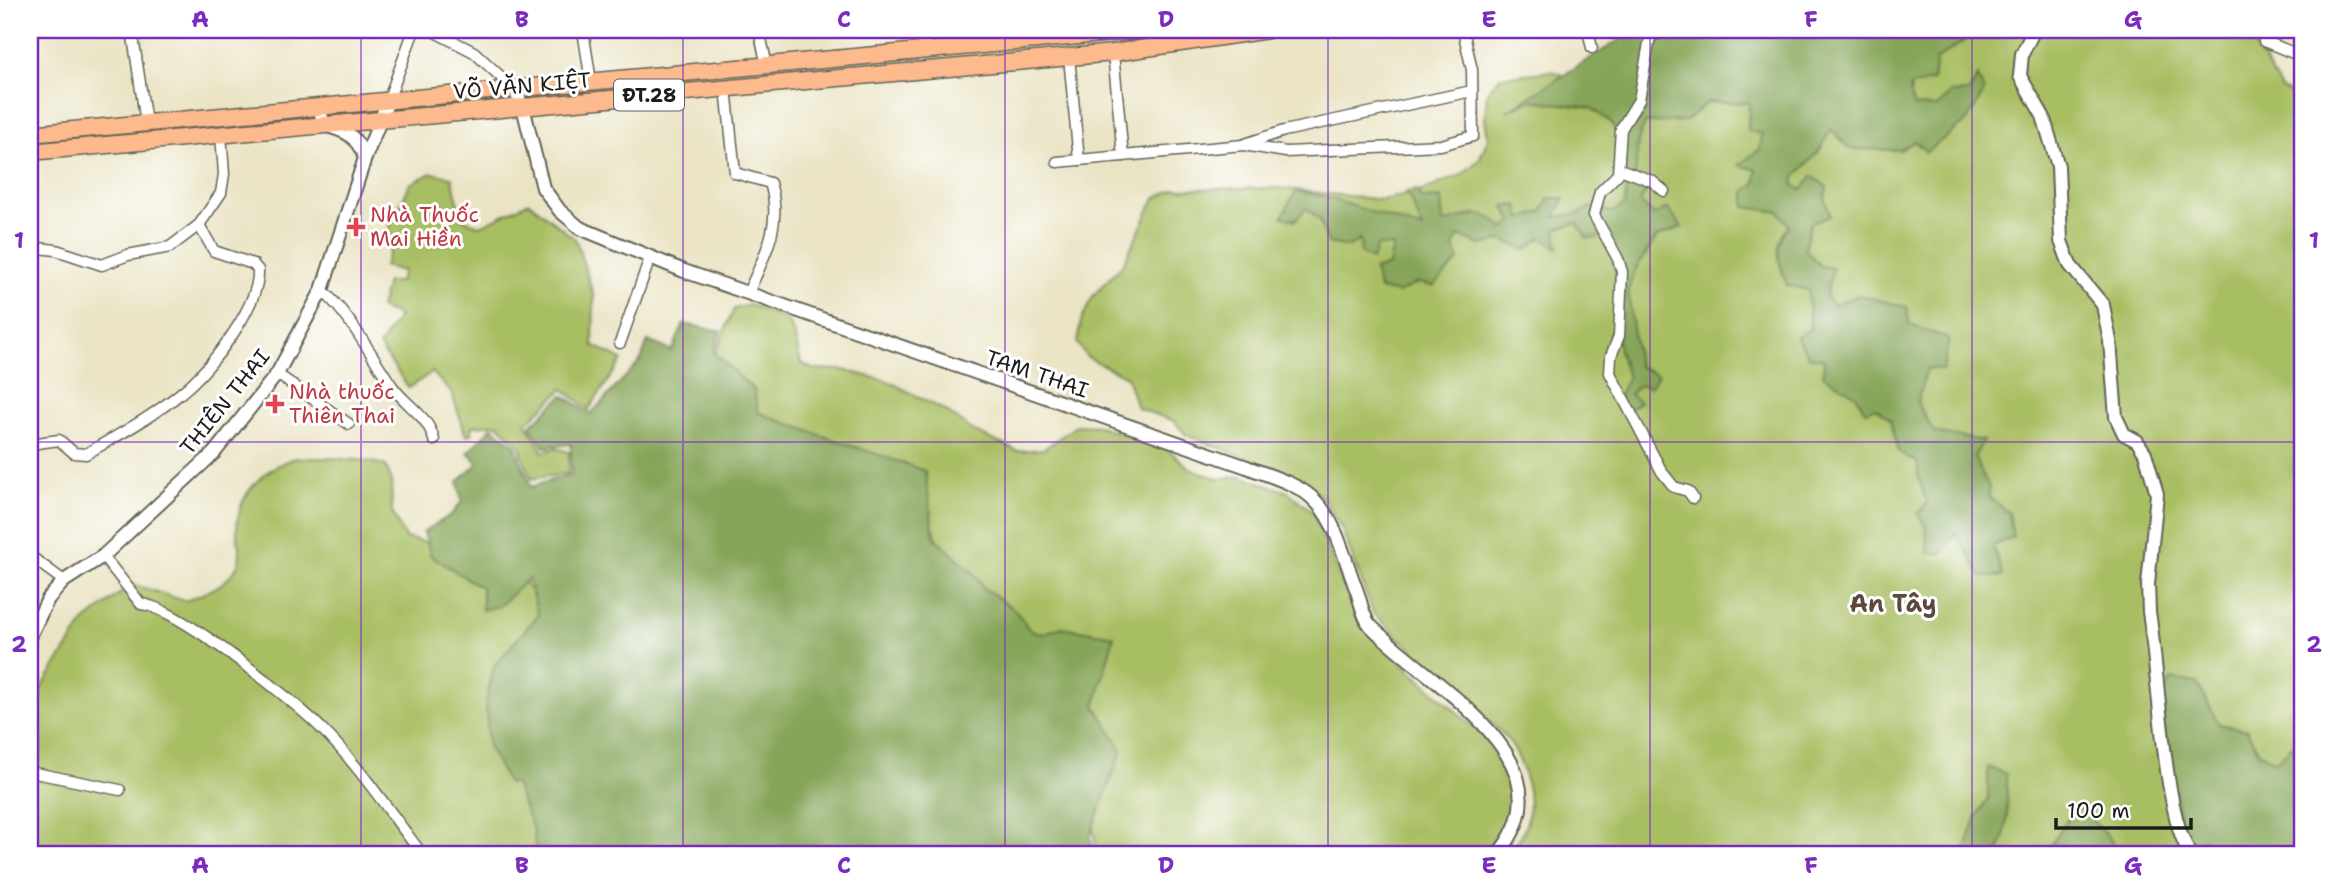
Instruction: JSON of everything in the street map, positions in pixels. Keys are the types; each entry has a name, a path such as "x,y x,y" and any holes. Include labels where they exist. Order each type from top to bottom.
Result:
{"main road":[{"name":"VÕ VĂN KIỆT","path":"30,134 1144,30"},
{"name":"VÕ VĂN KIỆT","path":"30,152 1113,53 1268,30"}],"street":[{"path":"132,30 146,123"},
{"path":"388,101 414,30"},
{"name":"TAM THAI","path":"431,30 474,52 514,89 523,107 543,188 560,211 580,228 650,258 1247,467 1310,495 1332,528 1368,623 1439,684 1506,748 1518,780 1519,816 1518,825 1498,854"},
{"path":"583,30 591,82"},
{"path":"759,30 766,66"},
{"path":"923,30 925,51"},
{"path":"1243,145 1286,152 1441,145 1473,136 1472,70 1463,30"},
{"path":"1588,30 1592,48"},
{"path":"1665,30 1653,34 1648,42 1648,63 1639,100 1621,129 1619,169 1616,177 1600,192 1594,215 1618,258 1622,272 1619,336 1609,362 1610,373 1633,411 1658,466 1674,486 1688,491 1693,498"},
{"path":"2034,30 2022,54 2020,76 2043,116 2058,166 2061,241 2070,265 2103,305 2110,341 2116,417 2124,434 2137,441 2145,453 2155,480 2157,494 2148,584 2149,612 2172,796 2184,845 2191,854"},
{"path":"2264,41 2303,57"},
{"path":"1113,53 1123,156"},
{"path":"1069,57 1079,160"},
{"path":"726,88 735,173 770,183 772,190 774,233 748,293"},
{"path":"1057,162 1243,145 1284,131 1472,91"},
{"name":"THIÊN THAI","path":"30,636 48,599 64,581 103,556 214,453 277,374 322,290 365,158 383,120 388,101"},
{"path":"320,107 323,125 347,131 358,140 365,158"},
{"path":"30,247 55,250 102,265 128,255 160,251 199,225 213,208 224,183 221,134"},
{"path":"1619,169 1652,181 1664,191"},
{"path":"30,444 59,440 74,453 86,454 183,392 214,359 248,307 257,288 258,270 253,264 214,251 199,225"},
{"path":"620,343 650,258"},
{"path":"322,290 367,345 404,402 426,421 434,440"},
{"path":"277,374 349,424"},
{"path":"30,556 64,581"},
{"path":"103,556 141,604 155,605 183,620 321,728 422,854"},
{"path":"30,772 120,790"}],"green space":[{"path":"1635,30 1970,30 1965,40 1936,60 1933,80 1910,87 1913,106 1937,107 1950,93 1969,92 1978,76 1984,92 1967,121 1926,152 1915,141 1900,150 1849,149 1831,129 1819,151 1796,176 1793,184 1802,190 1812,176 1827,187 1825,199 1830,216 1810,224 1805,249 1820,266 1833,268 1826,293 1833,306 1859,295 1907,307 1909,324 1949,339 1943,370 1927,368 1917,403 1934,432 1983,441 1974,457 1989,487 1989,497 2009,513 2013,537 1993,546 2003,576 1982,577 1956,533 1942,553 1928,553 1926,526 1918,514 1927,503 1918,477 1918,463 1899,452 1890,419 1875,408 1865,411 1856,395 1823,375 1824,360 1808,356 1797,337 1810,329 1808,290 1787,285 1782,269 1780,241 1789,226 1779,212 1745,207 1745,191 1755,185 1757,170 1739,165 1760,149 1762,134 1748,131 1749,103 1708,102 1686,121 1645,123 1638,140 1635,182 1649,186 1640,202 1654,215 1667,208 1682,227 1657,237 1635,270 1628,290 1638,366 1658,375 1650,387 1640,385 1630,394 1640,402 1628,410 1616,401 1628,377 1617,339 1616,270 1603,237 1587,238 1577,223 1556,229 1558,248 1541,238 1525,250 1503,240 1480,245 1458,236 1454,247 1459,260 1434,286 1417,283 1398,293 1379,289 1374,270 1389,265 1393,246 1377,246 1372,260 1361,253 1360,240 1349,247 1328,243 1320,220 1306,208 1296,220 1282,217 1296,191 1319,195 1423,229 1407,192 1416,190 1422,199 1441,198 1443,223 1476,214 1489,217 1504,229 1512,221 1504,206 1518,205 1521,219 1542,212 1549,198 1564,198 1555,217 1577,214 1591,207 1613,212 1625,204 1627,177 1618,166 1619,134 1610,122 1591,108 1530,100 1507,111"},
{"path":"1704,30 2246,30 2281,89 2293,94 2303,86 2303,854 1508,854 1524,831 1529,806 1526,781 1518,757 1505,736 1373,613 1342,529 1322,496 1257,462 1186,435 1174,421 1137,408 1127,377 1087,357 1077,343 1081,321 1093,296 1123,264 1155,198 1175,189 1279,188 1382,200 1422,191 1461,175 1479,160 1488,139 1485,118 1487,92 1500,77 1552,71 1594,87"},
{"path":"431,173 452,177 462,219 481,226 529,202 576,240 594,297 593,345 622,360 589,409 563,389 526,423 543,452 556,448 569,452 568,473 531,479 519,445 498,424 472,426 471,434 466,436 452,393 432,372 409,388 379,346 399,316 380,308 387,282 399,282 403,271 384,266 391,248 389,229 410,184"},
{"path":"749,305 774,313 787,322 795,337 801,363 813,369 843,370 888,381 944,410 975,432 1017,451 1044,449 1077,425 1099,426 1167,449 1191,469 1219,479 1241,476 1288,492 1312,511 1360,625 1480,733 1502,759 1511,776 1512,818 1486,854 1098,854 1093,830 1060,791 1006,618 939,543 928,512 750,419 713,375 716,351 734,309"},
{"path":"684,324 721,331 713,352 754,390 758,412 925,471 934,537 974,573 984,588 1016,611 1029,629 1042,634 1062,627 1114,636 1095,705 1122,750 1090,836 1095,854 536,854 533,829 515,784 508,784 488,746 486,701 494,666 538,615 528,579 499,606 482,610 482,588 431,556 424,532 452,514 462,501 458,482 478,463 468,452 492,427 515,445 531,487 571,474 571,444 544,447 530,426 563,395 591,414 641,360 648,341 672,351"},
{"path":"296,458 354,460 386,466 391,479 392,512 405,538 495,566 518,578 534,595 540,607 527,642 546,854 30,854 30,715 40,690 84,622 132,584 185,601 225,581 239,561 238,520 246,496 262,476"},
{"path":"2172,679 2197,683 2219,724 2247,730 2259,752 2276,761 2295,743 2303,744 2303,854 2217,854 2204,839 2184,845 2158,699"},
{"path":"1988,767 2006,774 2007,815 2004,835 1997,854 1964,854 1977,816 1988,799"},
{"path":"2078,804 2123,854 2045,854"}],"place":[{"name":"Nhà Thuốc Mai Hiền","path":"356,227"},
{"name":"Nhà thuốc Thiên Thai","path":"275,404"}],"district":[{"name":"An Tây","path":"1893,604"}]}
